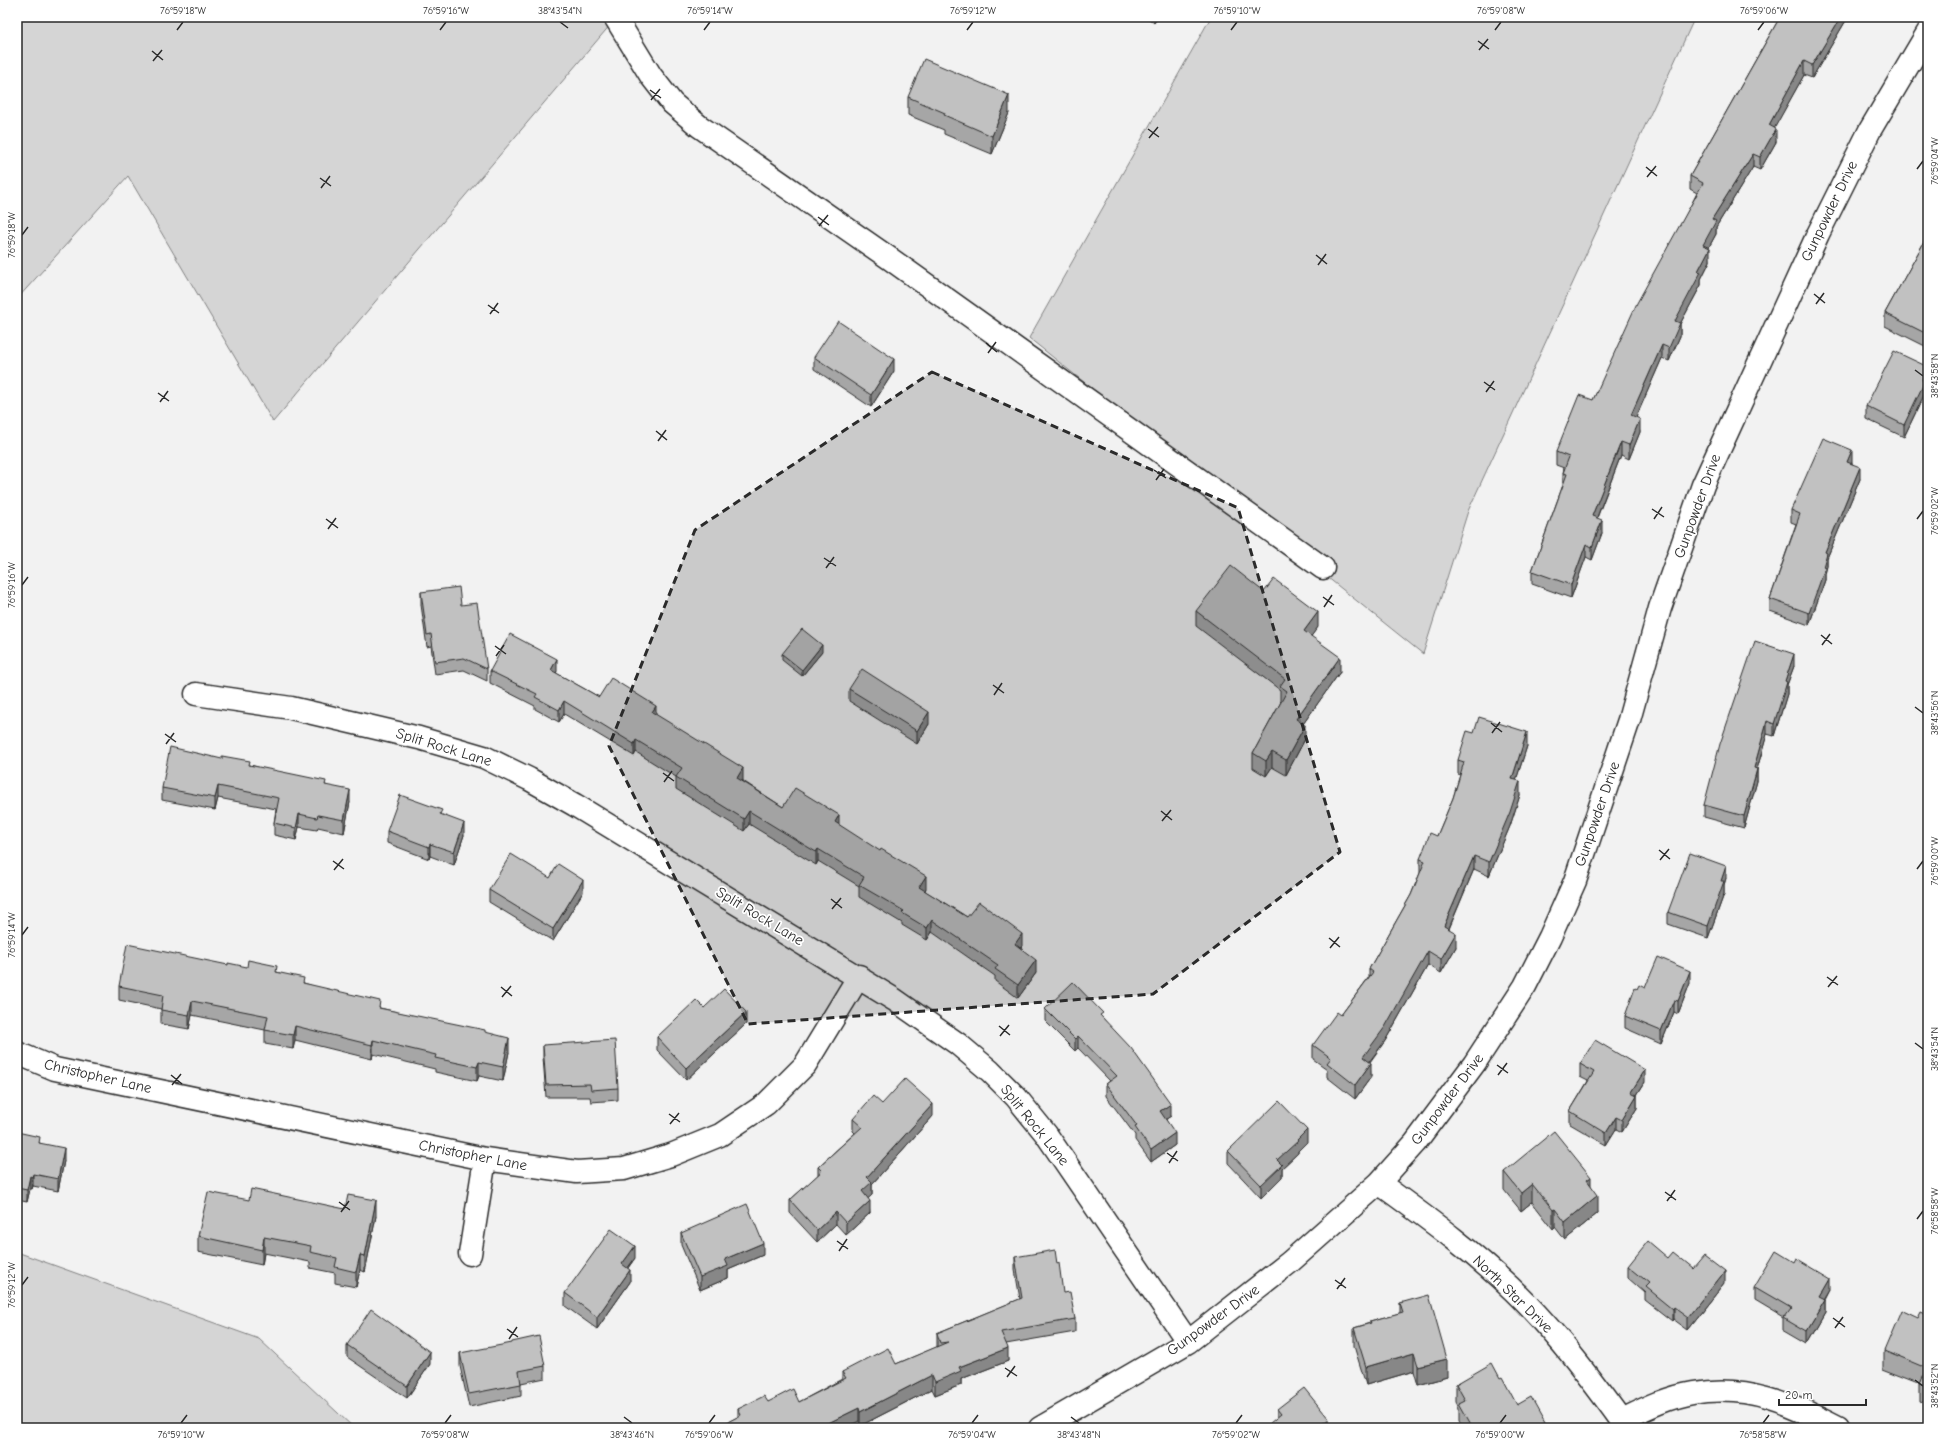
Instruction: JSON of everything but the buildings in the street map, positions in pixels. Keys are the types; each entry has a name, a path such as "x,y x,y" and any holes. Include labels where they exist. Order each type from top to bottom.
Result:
{"street":[{"path":"615,17 651,76 672,104 699,126 889,258 1322,568"},
{"name":"Gunpowder Drive","path":"1040,1428 1188,1342 1290,1262 1379,1183 1415,1144 1474,1064 1525,986 1550,937 1575,881 1629,720 1660,608 1703,485 1818,234 1870,130 1928,32"},
{"name":"Split Rock Lane","path":"196,694 290,708 419,738 484,757 529,779 575,805 859,976 958,1044 990,1071 1016,1097 1055,1147 1188,1342"},
{"name":"Christopher Lane","path":"17,1053 55,1069 486,1159 577,1172 624,1169 671,1155 720,1135 766,1104 805,1065 859,976"},
{"path":"470,1254 486,1159"},
{"name":"North Star Drive","path":"1379,1183 1462,1245 1524,1301 1578,1361 1621,1424"},
{"path":"1621,1424 1662,1402 1693,1393 1731,1389 1763,1394 1795,1407 1839,1428"}],"highlighted area":[{"path":"932,372 1238,508 1340,852 1153,994 748,1024 609,746 695,530"}],"shaded area":[{"path":"17,17 617,17 273,422 128,176 17,299"},
{"path":"1211,17 1695,17 1468,511 1423,654 1029,338"},
{"path":"17,1252 259,1339 354,1428 17,1428"}]}
